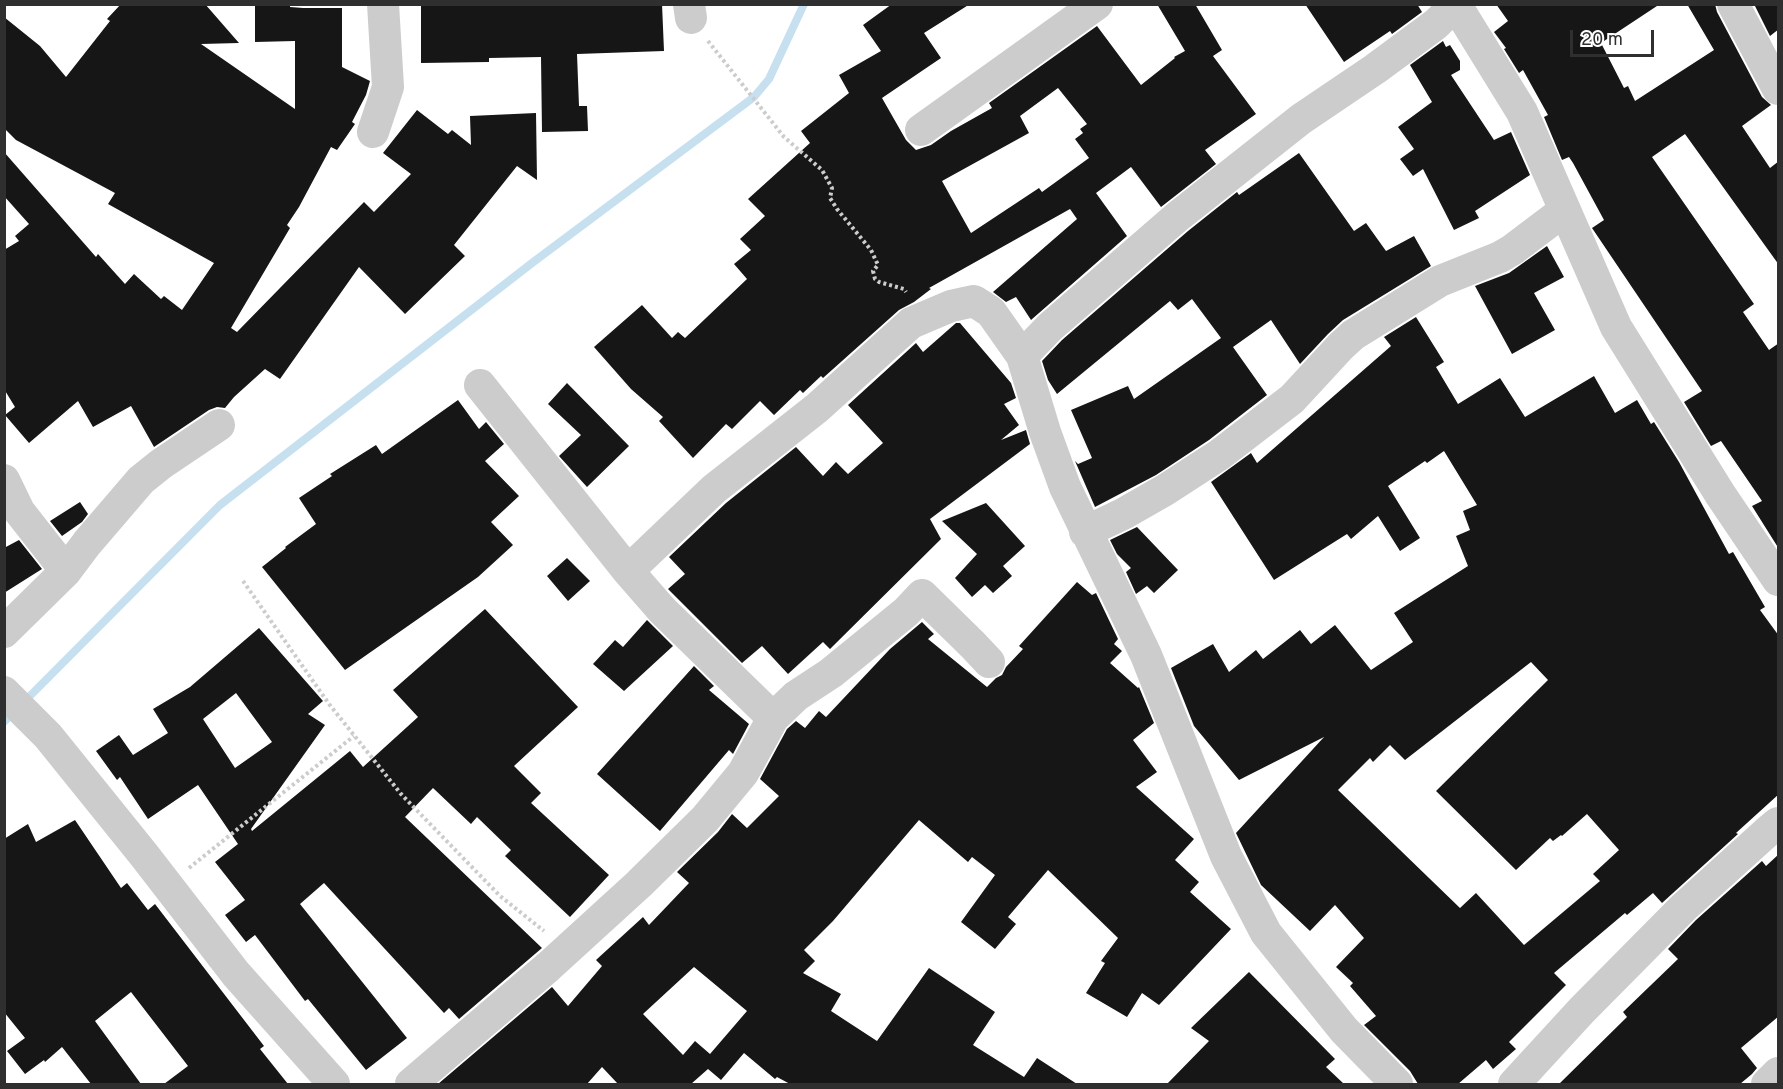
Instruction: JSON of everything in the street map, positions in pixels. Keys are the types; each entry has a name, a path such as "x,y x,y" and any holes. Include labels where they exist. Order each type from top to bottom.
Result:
{"street":[{"path":"373,132 388,87 383,4"},
{"path":"921,130 1098,4"},
{"path":"1733,4 1779,88"},
{"path":"1022,356 1050,327 1185,210 1300,118 1375,69 1436,24 1456,5 1522,112 1616,327 1720,494 1779,580"},
{"path":"1085,532 1157,495 1219,455 1292,399 1353,335 1440,281 1512,250 1565,210"},
{"path":"628,571 714,489 817,408 911,323 951,306 974,301 991,312 1022,356 1065,488 1146,655 1226,856 1266,933 1344,1030 1397,1084"},
{"path":"480,385 628,571 662,610 773,718"},
{"path":"4,632 66,571 141,480 219,425"},
{"path":"4,480 19,511 66,571"},
{"path":"411,1084 567,949 639,884 705,819 743,773 773,718 796,696 831,673 906,612 922,595 989,662"},
{"path":"4,692 48,736 236,974 334,1084"},
{"path":"1514,1084 1582,1010 1684,907 1779,823"},
{"path":"1767,1084 1779,1073"}],"path":[{"path":"690,11 732,72 784,137 822,170 832,188 830,198 871,250 878,265 873,271 875,279 904,289 914,302 918,320"},
{"path":"243,580 329,704 401,794 500,896 567,949"},
{"path":"168,886 355,736"}],"building":[{"path":"121,4 205,4 239,43 201,44 295,109 295,41 255,42 255,4 342,8 342,67 370,81 366,95 352,122 355,124 337,150 331,147 287,225 290,228 231,328 237,332 364,202 374,212 411,174 383,153 417,110 448,134 452,130 471,145 470,116 536,113 537,180 517,166 454,245 465,256 405,314 359,267 280,379 265,369 225,408 217,407 209,410 154,447 131,406 93,427 78,401 29,443 5,415 15,407 4,389 4,250 19,241 15,236 29,224 4,196 4,152 96,257 98,254 125,284 134,274 161,299 164,296 182,310 214,263 108,204 115,193 16,140 4,128 4,17 40,46 66,77 110,21 107,19"},
{"path":"421,4 662,4 664,51 577,54 579,106 587,106 588,131 542,132 541,57 489,58 489,62 421,63"},
{"path":"892,4 970,4 924,33 941,58 882,98 906,140 916,150 931,145 992,108 989,103 1097,26 1141,85 1174,57 1185,51 1157,4 1195,4 1222,50 1213,56 1256,114 1205,150 1216,164 1161,207 1131,167 1096,193 1127,236 1031,320 1016,297 1006,302 993,292 1077,219 1070,209 929,288 931,289 914,302 899,310 823,378 821,376 803,393 800,390 774,415 760,401 732,429 726,424 693,458 659,421 663,417 631,389 594,347 642,305 672,338 678,332 685,338 747,279 734,264 751,250 740,239 765,216 748,199 810,143 801,131 849,93 839,75 881,51 863,25","holes":["1058,88 1087,124 1080,129 1083,133 1075,139 1089,158 1042,192 1039,188 971,233 942,181 1029,133 1020,116"]},
{"path":"1305,4 1417,4 1422,12 1392,34 1390,31 1344,62"},
{"path":"1496,4 1660,4 1601,43 1624,88 1628,86 1635,101 1714,50 1687,4 1715,4 1717,12 1762,97 1771,105 1742,126 1770,168 1779,161 1779,265 1685,134 1652,157 1754,304 1743,312 1769,350 1779,343 1779,549 1752,506 1762,501 1721,441 1711,446 1684,402 1702,391 1592,228 1604,220 1569,157 1562,160 1544,117 1548,115 1523,70 1519,73 1504,49 1506,48 1494,32 1508,21"},
{"path":"1754,4 1779,4 1779,29 1770,36"},
{"path":"1443,41 1446,47 1450,45 1460,61 1460,70 1451,75 1494,140 1511,132 1530,175 1475,211 1479,218 1454,230 1423,169 1413,176 1400,159 1414,149 1398,127 1432,102 1410,65"},
{"path":"1299,153 1354,231 1366,223 1386,251 1414,236 1431,266 1343,320 1300,364 1271,320 1233,347 1267,395 1209,440 1156,475 1095,507 1075,461 1078,464 1092,458 1071,410 1128,386 1134,399 1221,338 1192,299 1178,310 1170,301 1057,394 1048,380 1042,361 1062,340 1188,231 1237,192 1239,195"},
{"path":"1547,246 1564,277 1534,293 1555,330 1512,354 1475,286 1509,273"},
{"path":"1416,317 1444,362 1436,367 1458,404 1500,378 1525,417 1594,376 1615,413 1637,400 1651,424 1654,422 1679,462 1729,554 1733,552 1765,607 1760,610 1779,636 1779,794 1662,903 1653,893 1627,915 1625,913 1554,973 1566,985 1509,1042 1516,1049 1493,1069 1486,1060 1458,1084 1418,1084 1410,1071 1364,1025 1376,1016 1350,986 1353,983 1336,967 1364,938 1335,905 1310,931 1261,885 1236,833 1324,737 1239,780 1194,726 1171,668 1213,644 1229,672 1256,650 1263,659 1300,630 1311,644 1335,625 1371,670 1413,642 1394,613 1468,566 1456,536 1470,530 1463,511 1477,505 1444,451 1388,486 1420,538 1400,551 1378,516 1351,539 1347,534 1274,580 1211,482 1251,453 1257,463 1391,346 1384,337","holes":["1531,662 1548,680 1436,791 1516,870 1550,838 1553,841 1562,836 1587,814 1619,850 1593,874 1600,881 1524,945 1476,893 1460,908 1338,790 1370,758 1373,762 1390,745 1405,760"]},
{"path":"956,323 960,323 1011,383 1016,398 1004,404 1019,425 1001,440 1026,430 1030,444 930,519 941,539 830,649 823,642 788,674 762,646 742,663 668,589 685,574 669,557 726,503 796,447 823,476 836,462 848,474 883,443 848,405 916,343 923,352"},
{"path":"567,383 629,446 587,487 559,456 581,435 548,404"},
{"path":"458,400 479,429 486,422 504,444 485,461 519,496 491,522 513,545 478,577 345,670 262,567 316,524 299,498 332,476 330,474 376,445 382,454"},
{"path":"80,502 88,514 82,522 62,536 50,521"},
{"path":"986,503 1025,546 1003,566 1012,576 993,593 985,585 972,597 955,578 977,554 942,521"},
{"path":"1137,527 1178,570 1154,593 1147,586 1136,594 1126,572 1131,568 1117,554 1110,540"},
{"path":"19,540 42,569 4,593 4,548"},
{"path":"567,558 590,581 568,601 547,576"},
{"path":"1077,582 1092,595 1096,593 1118,639 1114,644 1122,651 1110,663 1139,687 1154,723 1133,740 1157,772 1136,787 1194,839 1175,860 1199,882 1190,892 1231,929 1159,1005 1142,993 1127,1017 1086,993 1105,963 1101,961 1118,938 1048,870 1008,917 1016,924 995,949 961,922 995,875 972,857 968,862 919,820 833,921 804,950 815,961 803,973 841,994 831,1011 877,1041 929,968 995,1012 973,1045 1024,1077 1037,1058 1077,1084 790,1084 777,1077 775,1079 744,1053 721,1080 708,1069 691,1084 618,1084 602,1067 587,1084 438,1084 552,987 568,1006 602,966 596,960 643,917 649,925 689,883 677,872 718,832 732,814 747,828 779,796 760,779 787,729 796,721 805,728 819,711 826,717 890,649 922,622 934,634 928,639 987,687 1002,675 1006,667 1023,649 1019,646","holes":["694,967 747,1011 710,1054 695,1041 683,1055 643,1014"]},
{"path":"485,609 578,707 514,766 541,793 531,803 609,875 570,917 505,856 511,850 477,817 471,824 433,788 405,817 542,948 459,1019 449,1008 444,1013 324,883 300,904 407,1038 366,1070 308,999 305,1001 255,935 246,942 225,915 245,900 215,862 238,844 198,785 148,819 120,777 117,780 96,751 119,735 133,755 168,733 153,709 190,687 259,628 323,701 308,714 325,725 251,829 252,831 350,751 363,767 418,717 393,690","holes":["236,693 272,742 235,768 203,719"]},
{"path":"647,620 673,646 624,691 593,664 615,640 623,647"},
{"path":"694,666 714,686 709,690 749,724 733,754 729,750 660,831 597,774"},
{"path":"75,820 121,888 127,883 148,910 155,904 264,1046 260,1049 288,1084 164,1084 188,1066 131,992 95,1021 141,1084 91,1084 62,1047 45,1062 44,1060 25,1074 7,1051 25,1038 4,1012 4,839 28,824 36,842"},
{"path":"1779,854 1779,1016 1741,1048 1757,1068 1752,1074 1740,1084 1559,1084 1627,1017 1623,1012 1678,959 1668,949 1696,920 1762,861 1766,866"},
{"path":"1249,972 1335,1059 1326,1067 1344,1084 1167,1084 1209,1041 1191,1028"}],"waterway":[{"path":"4,722 220,505 532,263 754,97 769,79 804,4"}]}
